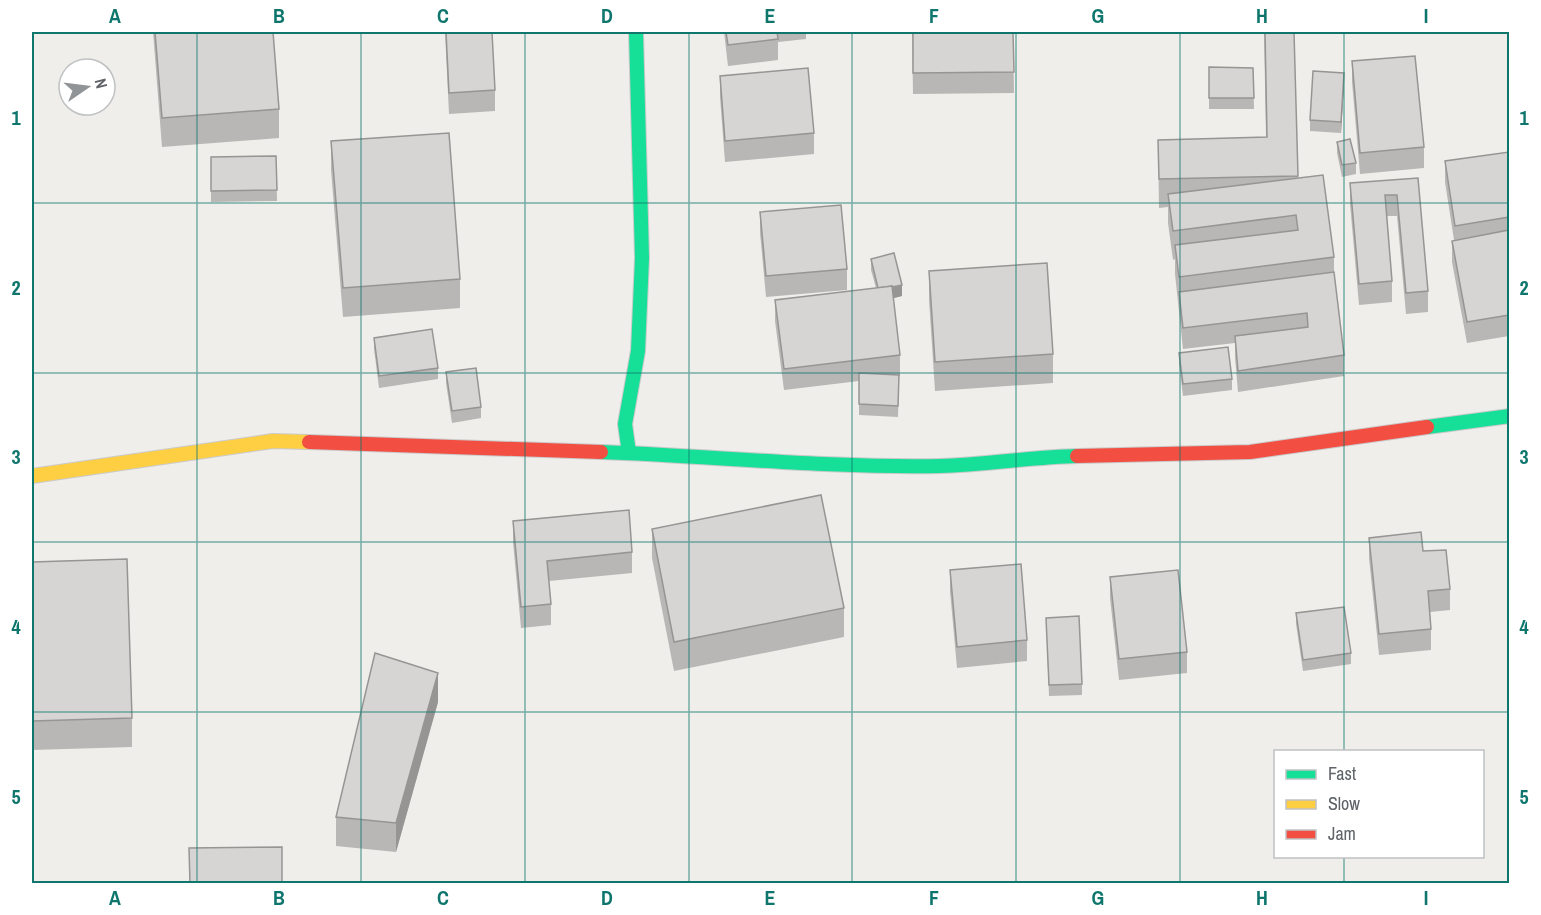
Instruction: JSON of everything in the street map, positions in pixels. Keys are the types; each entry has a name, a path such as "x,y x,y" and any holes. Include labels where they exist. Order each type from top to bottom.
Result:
{"street":[{"path":"629,453 625,424 638,351 642,258 636,32"},
{"path":"32,476 273,441 629,453 830,464 941,466 1039,457 1250,452 1509,416"}],"building":[{"path":"155,32 273,32 279,109 162,118"},
{"path":"446,32 492,32 495,90 449,93"},
{"path":"726,32 777,32 778,39 728,45"},
{"path":"913,32 1013,32 1014,72 913,73"},
{"path":"1265,32 1294,32 1298,176 1159,179 1158,140 1267,137"},
{"path":"1415,56 1424,147 1360,153 1352,61"},
{"path":"1209,67 1253,68 1254,98 1209,98"},
{"path":"808,68 814,133 725,141 720,76"},
{"path":"1313,71 1344,73 1341,122 1310,120"},
{"path":"449,133 460,279 343,288 331,141"},
{"path":"1350,139 1356,163 1342,165 1337,142"},
{"path":"1509,152 1509,217 1455,226 1445,161"},
{"path":"276,156 277,190 211,191 211,157"},
{"path":"1323,175 1334,257 1179,277 1175,245 1298,230 1296,215 1173,231 1168,194"},
{"path":"1418,178 1428,291 1406,293 1397,195 1385,195 1392,281 1359,284 1350,183"},
{"path":"841,205 847,269 766,276 760,212"},
{"path":"1509,230 1509,315 1467,322 1452,241"},
{"path":"894,253 902,285 878,288 871,259"},
{"path":"1047,263 1053,354 935,362 929,271"},
{"path":"1334,272 1344,355 1238,371 1235,336 1308,327 1307,313 1183,328 1179,292"},
{"path":"892,286 900,355 784,369 775,300"},
{"path":"432,329 438,368 379,376 374,338"},
{"path":"1228,347 1232,379 1183,384 1179,353"},
{"path":"476,368 481,407 452,411 446,372"},
{"path":"859,373 899,375 898,406 859,404"},
{"path":"821,495 844,608 674,642 652,529"},
{"path":"629,510 632,552 547,561 551,604 521,607 513,521"},
{"path":"1421,532 1423,551 1446,550 1450,589 1428,591 1431,629 1379,634 1369,538"},
{"path":"127,559 132,718 32,721 32,562"},
{"path":"1021,564 1027,640 957,647 950,570"},
{"path":"1178,570 1187,652 1119,659 1110,577"},
{"path":"1344,607 1351,653 1303,660 1296,613"},
{"path":"1079,616 1082,684 1049,685 1046,618"},
{"path":"375,653 438,673 396,823 336,817"},
{"path":"282,847 282,884 190,884 189,848"}],"traffic: fast":[{"path":"629,453 625,424 638,351 642,258 636,32"},
{"path":"1427,427 1510,416"},
{"path":"601,452 812,464 897,466 957,465 1077,456"}],"traffic: slow":[{"path":"32,476 273,441 309,442"}],"traffic: jam":[{"path":"1077,456 1250,452 1427,427"},
{"path":"309,442 601,452"}]}
